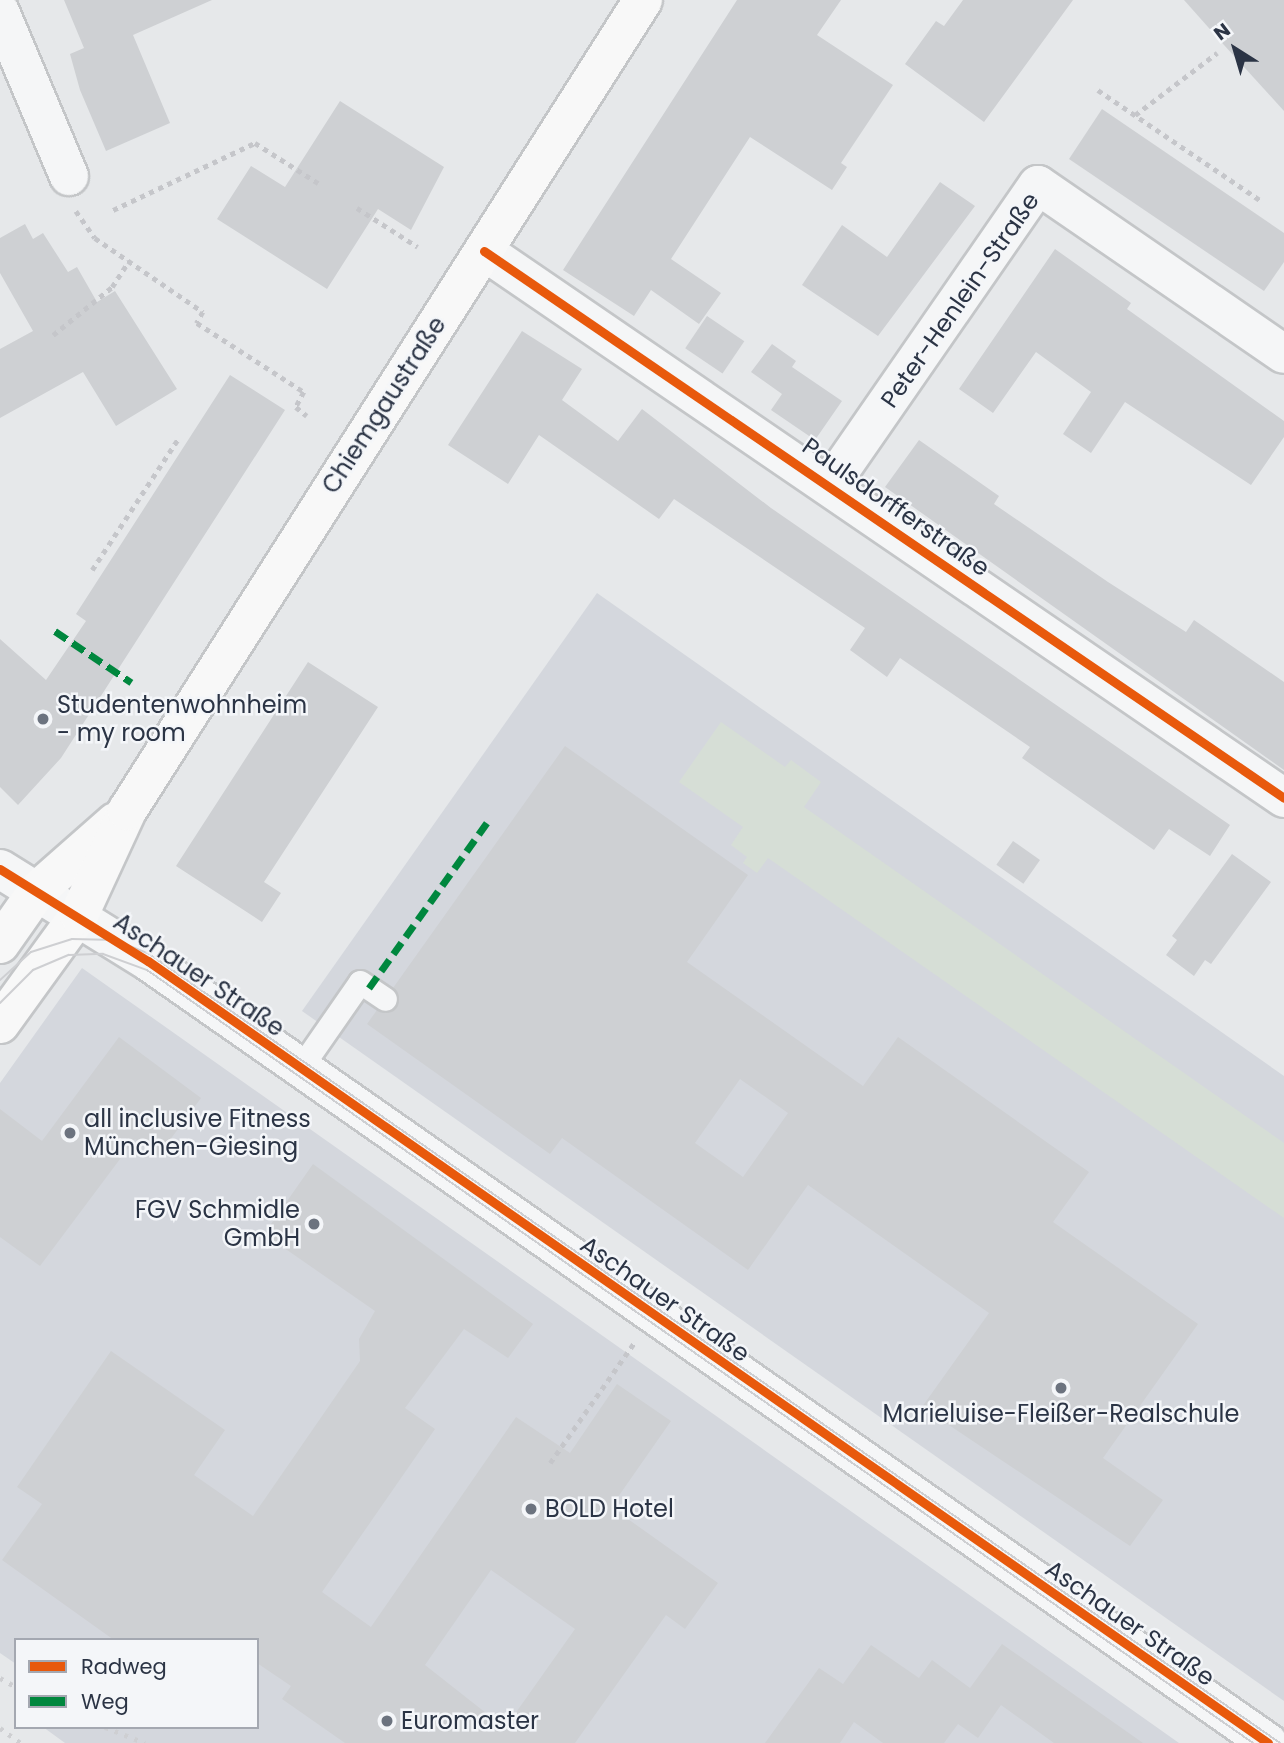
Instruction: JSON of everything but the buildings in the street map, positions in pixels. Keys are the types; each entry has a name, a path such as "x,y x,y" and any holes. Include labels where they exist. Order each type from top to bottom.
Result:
{"main road":[{"name":"Chiemgaustraße","path":"0,1024 79,915 127,811 643,0"},
{"name":"Chiemgaustraße","path":"0,943 38,890 127,811"}],"street":[{"path":"0,12 69,176"},
{"name":"Peter-Henlein-Straße","path":"831,485 1038,185 1284,354"},
{"name":"Paulsdorfferstraße","path":"484,251 831,485 1284,798"},
{"name":"Aschauer Straße","path":"0,869 79,915 302,1068 1268,1743"}],"lane":[{"path":"302,1068 360,982 385,999"}],"path":[{"path":"1135,115 1217,54"},
{"path":"1098,90 1260,200"},
{"path":"113,210 255,144 318,183"},
{"path":"69,176 74,209 95,238 203,312 197,323 304,392 296,407 307,416"},
{"path":"357,208 418,247"},
{"path":"52,335 106,293 129,261"},
{"path":"92,570 178,439"},
{"path":"550,1463 654,1315"}],"shaded area":[{"name":"Marieluise-Fleißer-Realschule","path":"597,593 1284,1076 1284,1701 302,1011"},
{"path":"721,722 785,767 791,760 821,782 804,807 1284,1143 1284,1218 768,858 757,873 743,863 747,857 731,845 743,827 679,782"},
{"path":"82,968 1179,1743 65,1743 46,1729 259,1729 259,1638 14,1638 14,1663 0,1653 0,1083"}],"tram line":[{"path":"0,980 31,952 72,939 115,940 148,953 1280,1743"},
{"path":"0,1003 33,970 69,955 103,954 147,970 1253,1743"}],"railway":[{"path":"0,1678 14,1686"},
{"path":"0,1728 21,1743"},
{"path":"110,1729 145,1743"}],"marked path":[{"path":"55,631 131,682"},
{"path":"369,988 488,821"}],"cycle path":[{"path":"484,251 1284,798"},
{"path":"0,869 148,961 1268,1743"}],"place":[{"name":"Studentenwohnheim - my room","path":"43,719"},
{"name":"all inclusive Fitness München-Giesing","path":"70,1133"},
{"name":"FGV Schmidle GmbH","path":"314,1224"},
{"name":"Marieluise-Fleißer-Realschule","path":"1061,1388"},
{"name":"BOLD Hotel","path":"531,1509"},
{"name":"Euromaster","path":"387,1721"}]}
